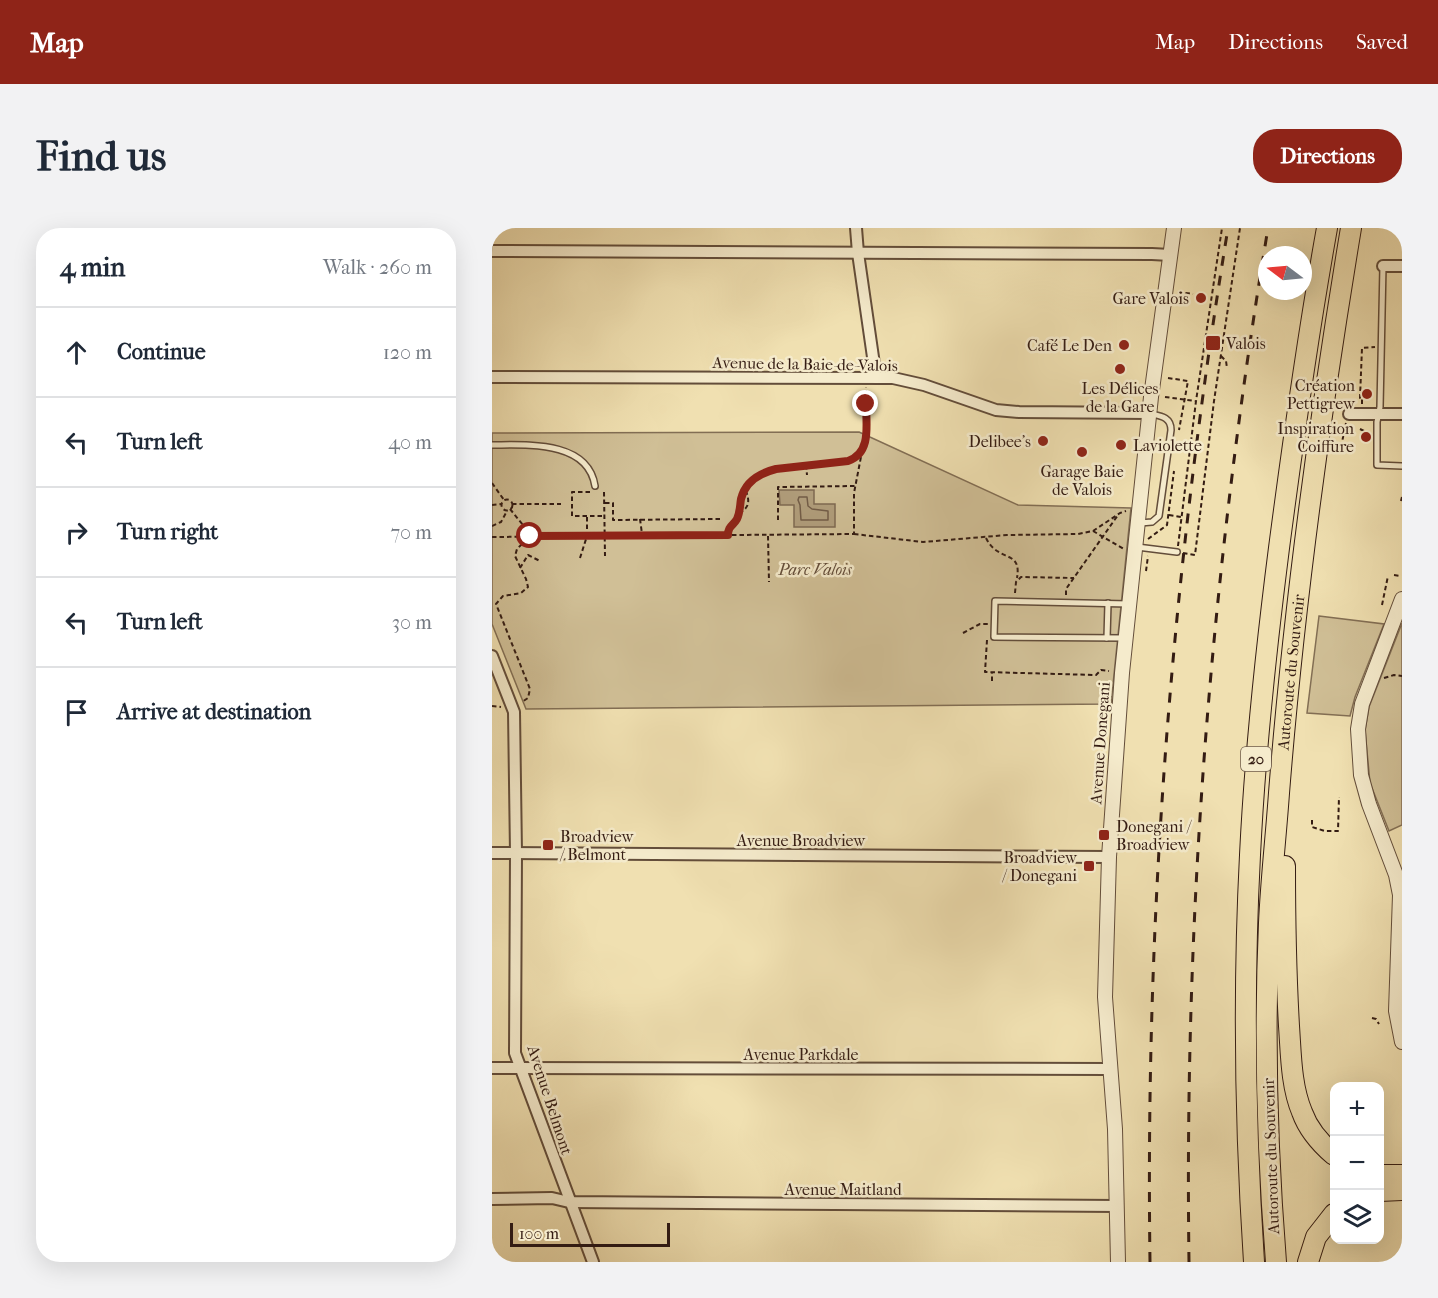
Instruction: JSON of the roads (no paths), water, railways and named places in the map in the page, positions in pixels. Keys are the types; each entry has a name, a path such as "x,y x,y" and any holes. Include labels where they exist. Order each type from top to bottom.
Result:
{"highway":[{"name":"Autoroute du Souvenir","path":"1254,1262 1245,1061 1247,915 1253,804 1260,714 1287,484 1327,228"},
{"name":"Autoroute du Souvenir","path":"1276,1262 1268,1121 1269,920 1284,725 1314,470 1351,228"},
{"path":"1284,725 1286,952 1293,1069 1299,1104 1307,1124 1319,1141 1330,1151"},
{"path":"1384,1175 1402,1175"},
{"path":"1384,1191 1402,1190"},
{"path":"1308,1262 1316,1237 1330,1220"}],"street":[{"path":"856,228 876,378"},
{"name":"Avenue Donegani","path":"1118,1262 1115,1129 1105,989 1109,857 1126,638 1136,549 1135,517 1174,228"},
{"path":"492,251 1170,255"},
{"path":"1383,266 1402,266"},
{"name":"Avenue de la Baie-de-Valois","path":"492,377 893,378 924,385 996,410 1149,413"},
{"path":"1348,418 1402,414"},
{"path":"1402,599 1362,704 1358,729 1358,752 1363,785 1393,864 1400,895 1396,1011 1402,1042"},
{"name":"Avenue Belmont","path":"492,656 514,712 515,1053 593,1262"},
{"name":"Avenue Broadview","path":"492,853 1109,857"},
{"name":"Avenue Parkdale","path":"492,1068 1111,1069"},
{"name":"Avenue Maitland","path":"492,1199 552,1198 569,1202 1117,1206"}],"lane":[{"path":"1383,266 1377,465 1402,466"},
{"path":"1135,517 1152,522 1159,516 1171,430 1171,424 1167,419 1149,413"},
{"path":"492,445 549,447 565,451 592,473 594,489"},
{"path":"1136,549 1178,550"},
{"path":"1126,638 994,637 995,601 1129,604"},
{"path":"1107,638 1108,603"}],"water":[{"path":"779,490 814,490 814,504 835,504 835,527 794,527 794,505 780,505"}],"railway":[{"path":"1150,1262 1152,1003 1166,744 1191,485 1228,228"},
{"path":"1189,1262 1191,1002 1205,743 1231,485 1268,228"}],"place":[{"name":"Gare Valois","path":"1201,298"},
{"name":"Valois","path":"1213,343"},
{"name":"Café Le Den","path":"1124,345"},
{"name":"Les Délices de la Gare","path":"1120,369"},
{"name":"Création Pettigrew","path":"1367,394"},
{"name":"Inspiration Coiffure","path":"1366,437"},
{"name":"Delibee's","path":"1043,441"},
{"name":"Laviolette","path":"1121,445"},
{"name":"Garage Baie de Valois","path":"1082,452"},
{"name":"Donegani / Broadview","path":"1104,835"},
{"name":"Broadview / Belmont","path":"548,845"},
{"name":"Broadview / Donegani","path":"1089,866"}],"park label":[{"name":"Parc Valois","path":"815,569"}]}
